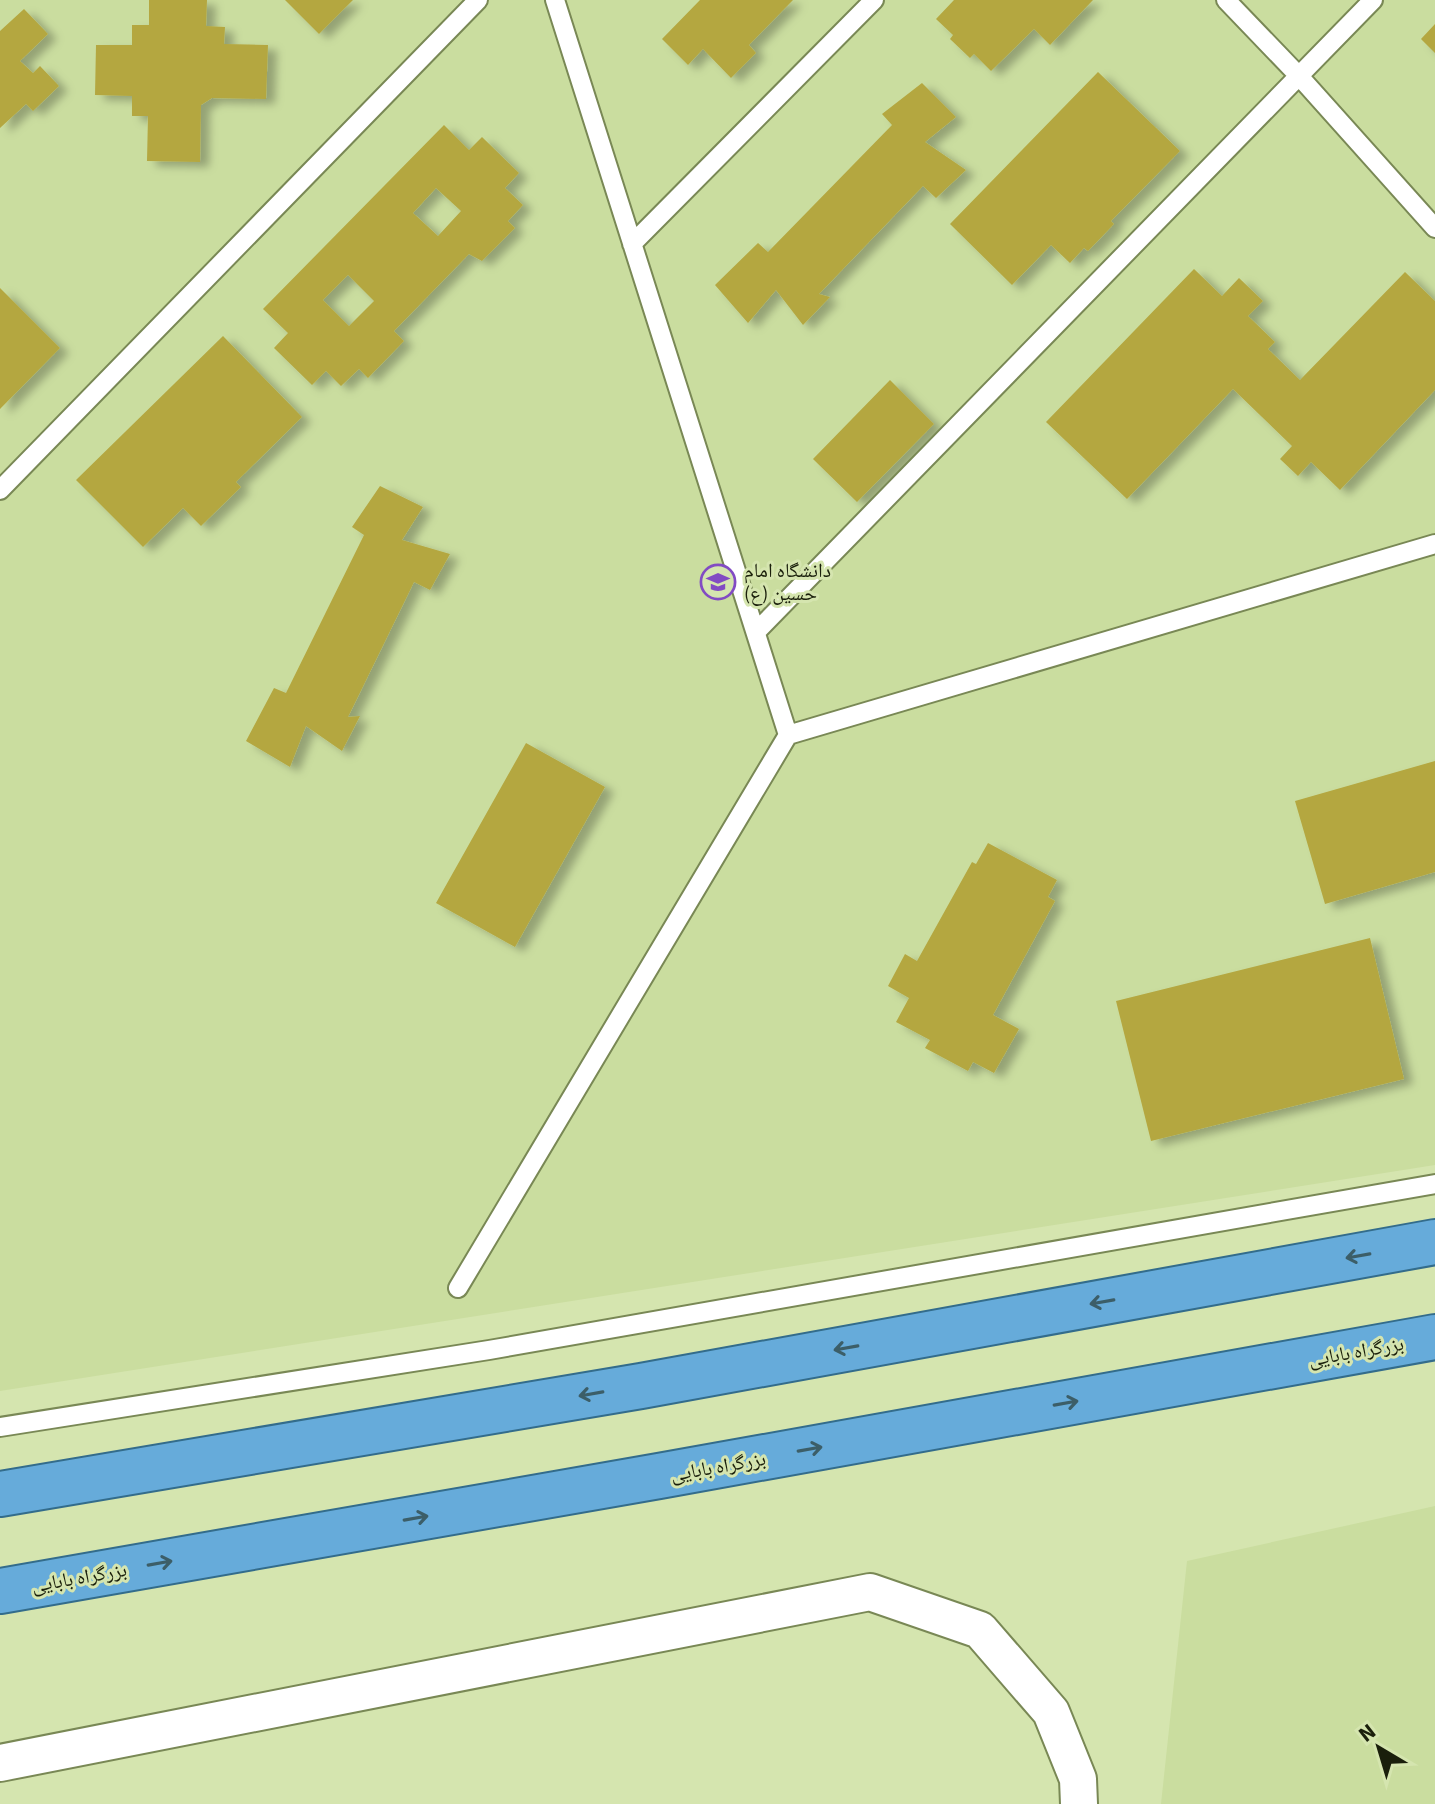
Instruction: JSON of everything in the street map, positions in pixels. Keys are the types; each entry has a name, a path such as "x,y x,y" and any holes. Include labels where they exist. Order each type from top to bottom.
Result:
{"highway":[{"path":"0,1494 641,1386 1435,1242"},
{"name":"بزرگراه بابایی","path":"0,1591 1435,1337"}],"street":[{"path":"0,1763 870,1592 980,1630 1051,1712 1078,1779 1079,1804"}],"lane":[{"path":"0,490 478,0"},
{"path":"555,0 788,735"},
{"path":"632,244 874,0"},
{"path":"1226,0 1299,76 1435,228"},
{"path":"756,632 1373,0"},
{"path":"458,1288 788,735 1435,544"},
{"path":"0,1427 504,1348 1435,1184"}],"shaded area":[{"name":"دانشگاه امام حسین (ع)","path":"0,0 1435,0 1435,1165 0,1391"},
{"path":"1435,1506 1435,1804 1161,1804 1187,1561"}],"building":[{"path":"149,0 207,0 206,26 225,27 224,44 268,45 266,99 212,98 201,105 200,162 147,161 148,116 132,116 132,96 95,95 96,45 132,45 132,25 149,25"},
{"path":"285,0 353,0 319,34"},
{"path":"700,0 793,0 749,45 756,53 731,78 703,49 688,65 662,39"},
{"path":"954,0 1093,0 1050,45 1034,29 991,71 974,54 970,58 950,39 953,35 936,19"},
{"path":"24,9 48,34 20,61 33,73 40,66 59,86 33,111 26,104 0,128 0,31"},
{"path":"1435,24 1435,53 1421,39"},
{"path":"1098,72 1180,151 1111,221 1114,224 1088,251 1084,248 1070,263 1051,245 1012,285 950,224"},
{"path":"922,83 956,117 925,142 966,170 936,198 923,186 819,294 830,297 803,325 776,290 748,323 715,285 758,243 768,252 892,125 882,114"},
{"path":"444,125 469,150 482,137 519,173 505,188 523,205 508,221 515,228 482,261 469,254 394,331 404,341 368,378 359,369 341,386 326,371 312,385 274,348 288,333 263,309","holes":["436,188 461,211 438,236 413,213","348,275 374,301 349,326 323,300"]},
{"path":"1194,269 1222,296 1239,278 1263,301 1248,316 1275,342 1268,349 1300,380 1405,272 1435,301 1435,390 1340,490 1311,462 1298,476 1280,459 1292,446 1233,389 1127,499 1046,422"},
{"path":"0,288 60,348 0,409"},
{"path":"223,336 302,417 236,482 241,487 201,526 183,508 143,547 76,480"},
{"path":"890,380 934,424 857,502 813,459"},
{"path":"380,486 423,507 402,540 450,554 430,590 414,582 348,717 360,716 342,751 306,726 290,767 246,741 274,688 286,693 364,535 352,527"},
{"path":"526,743 605,787 515,947 436,903"},
{"path":"1435,761 1435,872 1325,904 1295,801"},
{"path":"988,843 1057,880 1048,897 1055,901 993,1015 1019,1029 994,1073 973,1062 968,1071 925,1048 930,1040 896,1022 909,998 888,986 905,954 917,961 972,862 976,864"},
{"path":"1370,938 1404,1079 1151,1141 1116,1001"}],"place":[{"name":"دانشگاه امام حسین (ع)","path":"718,582"}]}
